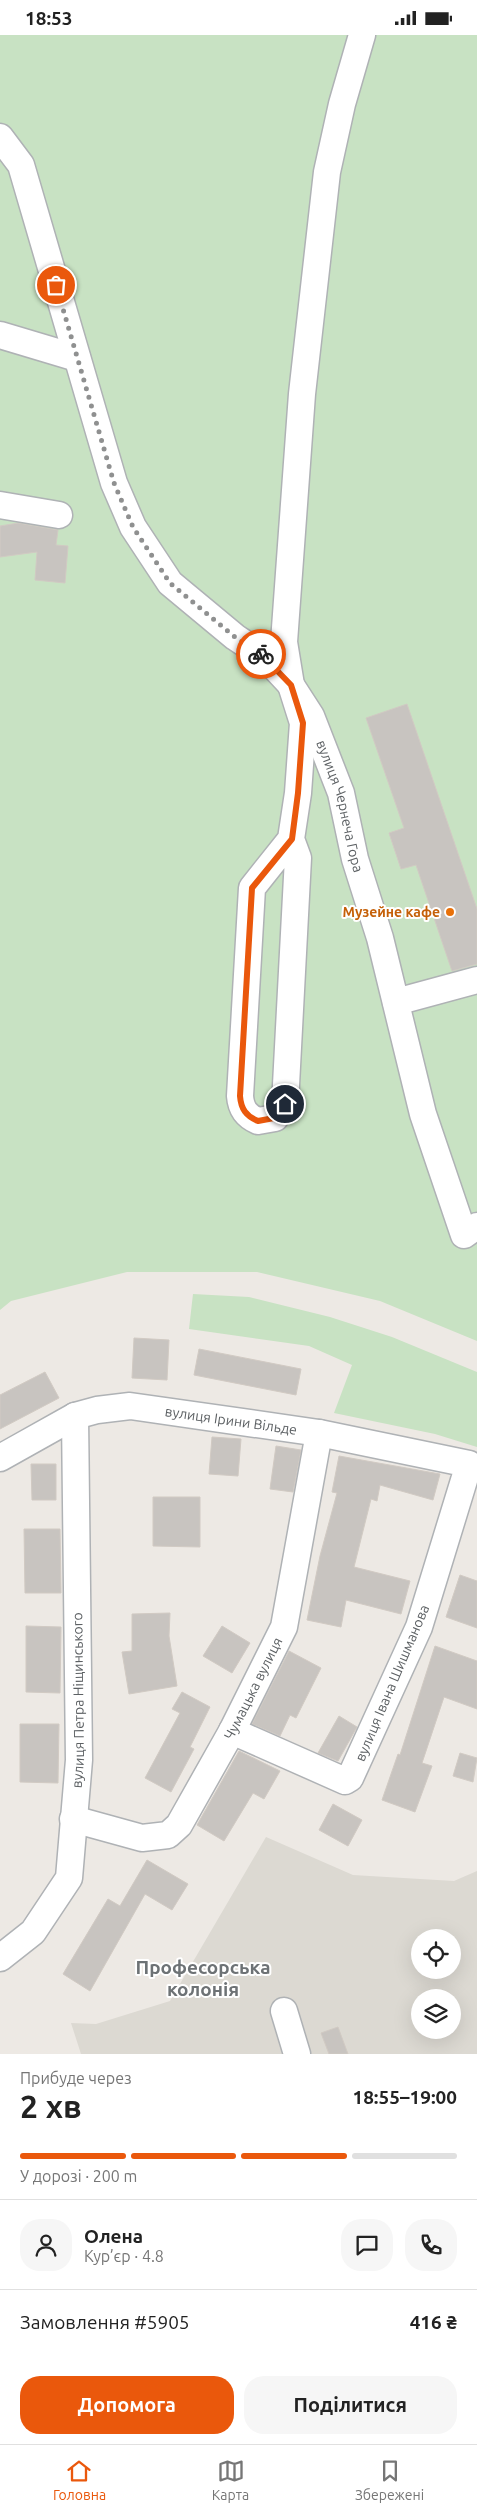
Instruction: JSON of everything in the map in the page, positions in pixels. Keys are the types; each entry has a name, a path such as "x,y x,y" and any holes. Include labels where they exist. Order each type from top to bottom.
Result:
{"street":[{"path":"292,839 252,888 240,1096 241,1105 245,1113 258,1121 274,1118 285,1104 298,858 292,839 298,793 303,723 291,685 284,642 302,394 327,172 342,104 362,35"},
{"name":"вулиця Чернеча Гора","path":"0,137 21,165 114,483 133,527 170,583 235,637 265,657 291,685 311,716 341,793 355,859 380,938 423,1114 470,1230"},
{"path":"0,335 77,358"},
{"path":"0,505 60,515"},
{"path":"396,1002 477,980"},
{"name":"вулиця Ірини Вільде","path":"0,1458 75,1416 97,1410 130,1406 319,1433 469,1464"},
{"name":"вулиця Петра Ніщинського","path":"0,1958 33,1932 69,1878 80,1760 75,1416"},
{"name":"Чумацька вулиця","path":"73,1819 142,1838 168,1835 179,1825 232,1731 284,1627 319,1433"},
{"name":"вулиця Івана Шишманова","path":"232,1731 345,1781 350,1777 419,1627 469,1464"},
{"path":"284,2011 297,2054"}],"shaded area":[{"path":"266,1837 353,1875 454,1881 477,1871 477,2054 81,2054 71,2023 96,2024 170,2001"}],"green space":[{"path":"0,35 477,35 477,1341 380,1301 257,1272 127,1272 11,1301 0,1310"},
{"path":"193,1294 249,1297 330,1317 392,1337 477,1372 477,1447 435,1434 334,1413 352,1365 309,1346 189,1329"}],"building":[{"path":"18,523 58,530 56,545 68,546 65,583 35,580 37,552 0,557 0,526"},
{"path":"407,704 477,909 477,964 452,971 416,865 401,869 389,833 404,828 366,718"},
{"path":"134,1338 169,1340 167,1380 132,1378"},
{"path":"199,1349 301,1369 296,1395 194,1375"},
{"path":"45,1372 59,1398 0,1429 0,1395"},
{"path":"212,1437 241,1439 238,1476 209,1474"},
{"path":"276,1446 301,1450 293,1492 270,1489"},
{"path":"339,1456 440,1474 433,1500 380,1485 377,1501 371,1499 354,1567 410,1581 401,1614 346,1600 341,1627 307,1620 320,1556 337,1493 332,1492"},
{"path":"31,1464 56,1464 56,1500 32,1500"},
{"path":"153,1497 200,1497 200,1547 153,1546"},
{"path":"24,1529 60,1529 61,1593 25,1593"},
{"path":"460,1575 477,1581 477,1628 446,1617"},
{"path":"170,1613 169,1636 177,1686 129,1694 122,1652 132,1651 132,1614"},
{"path":"26,1626 61,1627 60,1693 26,1692"},
{"path":"222,1626 250,1643 232,1673 203,1656"},
{"path":"435,1646 477,1661 477,1709 444,1697 422,1763 432,1766 415,1812 382,1800 398,1754 400,1755"},
{"path":"289,1651 321,1668 296,1718 290,1715 280,1736 252,1724"},
{"path":"182,1692 210,1707 190,1747 194,1749 171,1792 145,1778 180,1713 172,1709"},
{"path":"339,1716 357,1727 338,1761 318,1753"},
{"path":"20,1724 59,1724 58,1783 20,1782"},
{"path":"239,1751 280,1771 264,1799 253,1793 224,1841 197,1825"},
{"path":"460,1753 477,1758 473,1782 453,1776"},
{"path":"333,1804 362,1820 348,1846 319,1830"},
{"path":"147,1860 188,1884 172,1910 145,1894 90,1991 63,1974 108,1899 120,1906"},
{"path":"338,2027 348,2054 329,2054 321,2033"}],"way so far":[{"path":"56,285 114,483 133,527 170,583 235,637 261,654"}],"place":[{"name":"Музейне кафе","path":"450,912"}],"district":[{"name":"Професорська колонія","path":"203,1978"}],"route":[{"path":"261,654 291,685 303,723 298,793 292,839 252,888 240,1096 241,1105 245,1113 258,1121 274,1118 281,1112 285,1104"}]}
